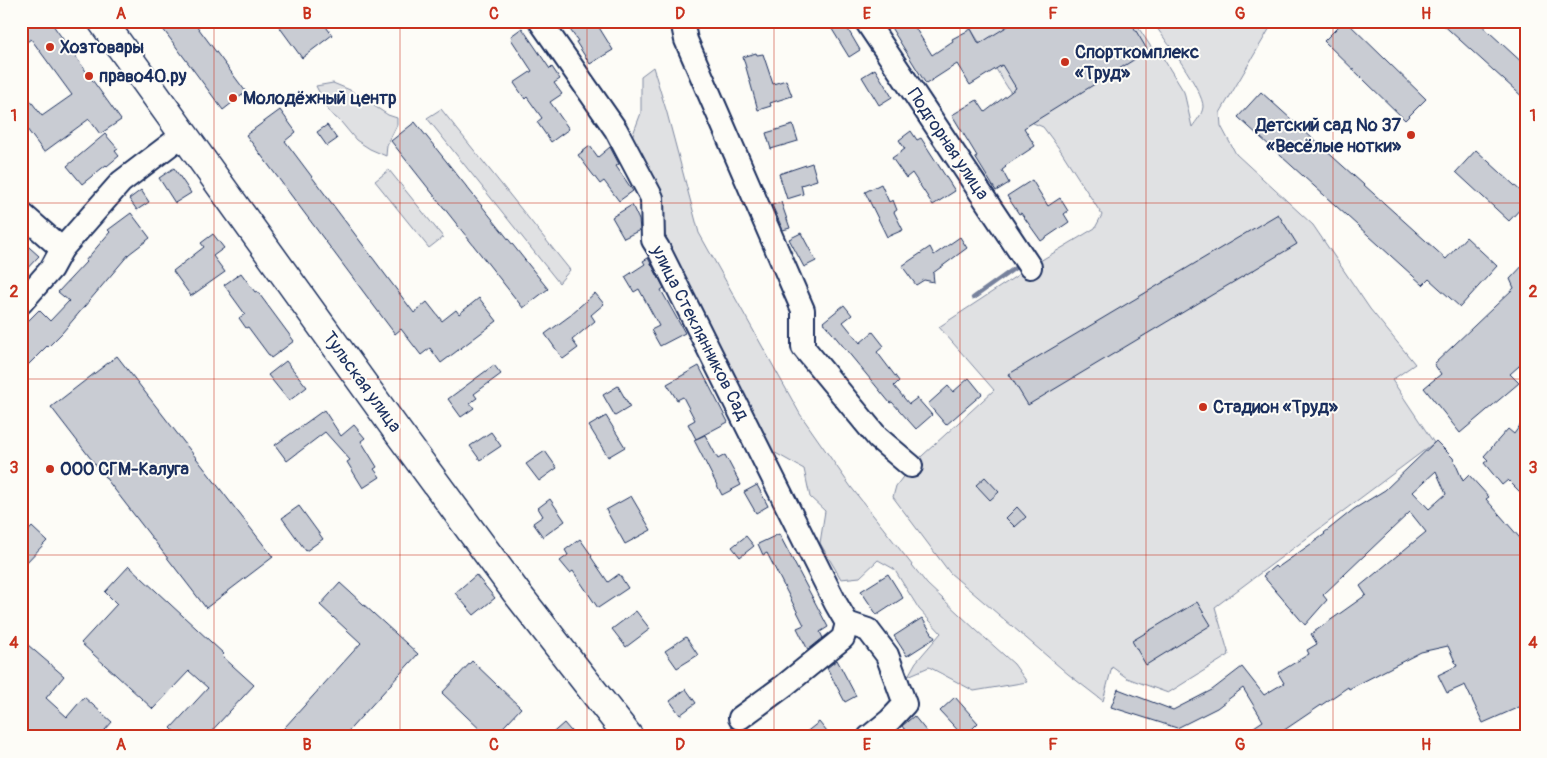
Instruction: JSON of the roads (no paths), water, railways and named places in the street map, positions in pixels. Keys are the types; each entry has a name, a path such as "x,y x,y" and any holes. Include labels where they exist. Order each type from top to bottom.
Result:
{"main road":[{"name":"Тульская улица","path":"102,21 395,428 510,584 629,737"}],"street":[{"name":"улица Стеклянников Сад","path":"540,21 616,130 652,198 653,240 847,623"},
{"path":"682,21 686,40 803,310 803,347 878,438 912,466"},
{"name":"Подгорная улица","path":"866,21 1030,267"},
{"path":"21,303 51,268 62,249 121,182 184,134"},
{"path":"21,213 62,249"},
{"path":"740,718 785,685 843,638 847,623 868,630 887,655 905,704 890,720 869,737"}],"waterway":[{"path":"973,298 1015,268"}],"place":[{"name":"Хозтовары","path":"50,47"},
{"name":"Спорткомплекс «Труд»","path":"1065,62"},
{"name":"право40.ру","path":"89,76"},
{"name":"Молодёжный центр","path":"233,98"},
{"name":"Детский сад № 37 «Весёлые нотки»","path":"1411,135"},
{"name":"Стадион «Труд»","path":"1203,407"},
{"name":"ООО СГМ-Калуга","path":"50,469"}]}
